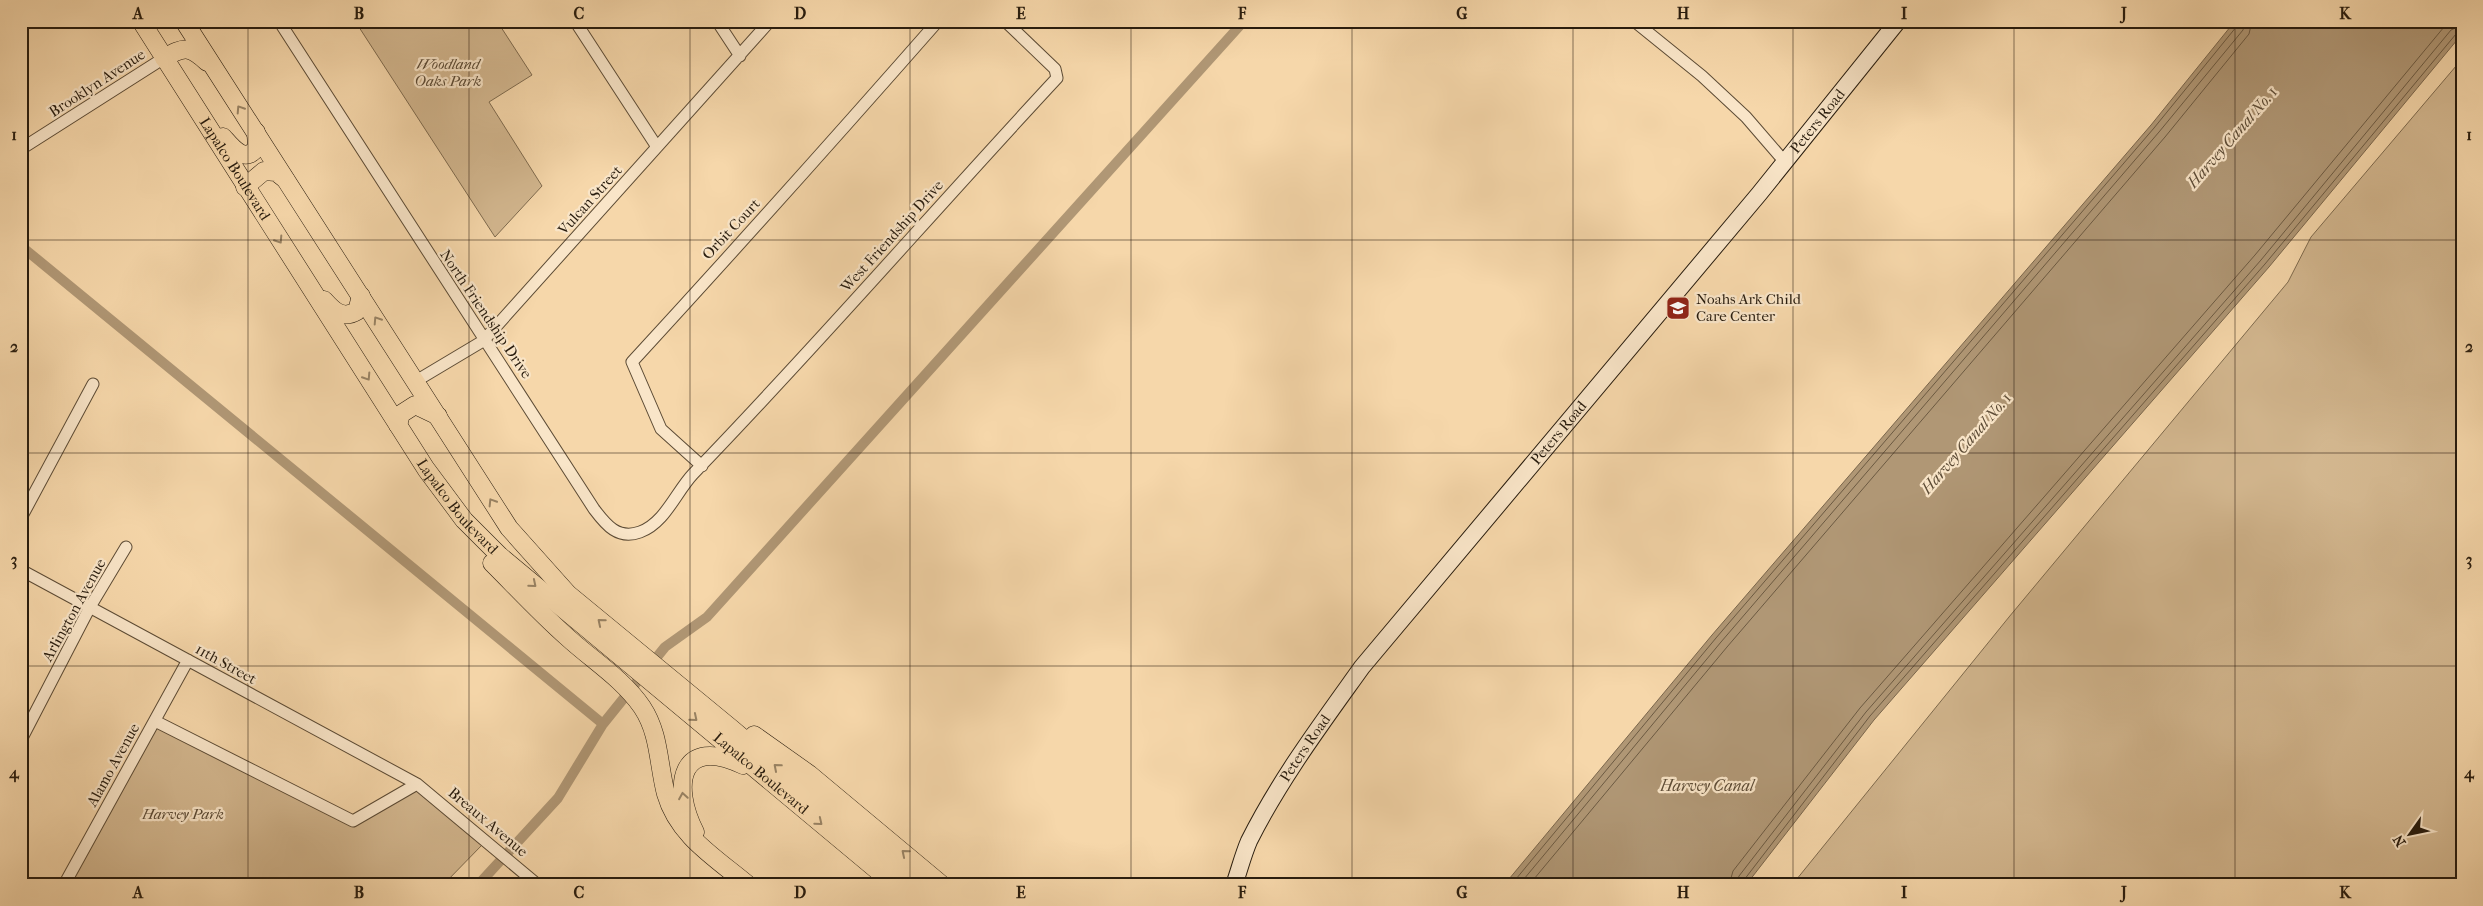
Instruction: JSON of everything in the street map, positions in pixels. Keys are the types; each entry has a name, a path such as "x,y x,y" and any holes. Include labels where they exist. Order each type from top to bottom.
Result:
{"main road":[{"name":"Lapalco Boulevard","path":"141,21 398,425 460,515 490,547 635,659 850,838 895,885"},
{"name":"Lapalco Boulevard","path":"184,21 509,528 568,594 635,659"},
{"name":"Peters Road","path":"1234,885 1248,844 1266,810 1304,748 1362,667 1784,161 1898,21"},
{"path":"164,58 178,49 188,49 198,53 213,68"},
{"path":"186,92 237,153 245,155 255,151 257,144 256,132"},
{"path":"245,187 264,171 276,172 286,179"},
{"path":"302,275 334,311 340,314 352,314 357,311 361,296"},
{"path":"398,425 402,414 415,405 438,416"},
{"path":"426,468 433,489 473,542 561,632 616,678 642,707 657,741 664,787 670,805 688,836 748,885"},
{"name":"Lapalco Boulevard","path":"662,681 761,774 915,885"},
{"path":"662,681 809,774 942,885"},
{"path":"712,854 695,832 685,806 682,781 686,769 698,758 712,756 731,760 761,774"},
{"name":"Peters Road","path":"1227,885 1243,859"}],"street":[{"name":"North Friendship Drive","path":"279,21 483,341 504,370 594,510 608,527 623,534 641,532 662,517 697,470"},
{"path":"575,21 657,147"},
{"path":"717,21 740,56"},
{"name":"Vulcan Street","path":"416,381 483,341 770,21"},
{"name":"Orbit Court","path":"697,470 661,429 632,362 680,311 712,271 787,192 938,21"},
{"name":"West Friendship Drive","path":"697,470 751,414 1057,78 1056,69 1005,21"},
{"path":"1634,21 1702,76 1746,117 1784,161"},
{"name":"Brooklyn Avenue","path":"21,149 164,58"},
{"path":"21,518 93,384"},
{"name":"Arlington Avenue","path":"21,740 90,607 126,547"},
{"name":"11th Street","path":"21,570 417,784"},
{"name":"Alamo Avenue","path":"64,885 188,660"},
{"path":"155,721 353,821 417,784"},
{"name":"Breaux Avenue","path":"417,784 482,836 538,885"}],"green space":[{"name":"Woodland Oaks Park","path":"355,21 497,21 532,75 489,102 542,186 495,237"},
{"path":"2462,59 2462,885 1792,885 2009,617 2288,282 2311,237"},
{"name":"Harvey Park","path":"155,721 353,821 417,784 482,845 443,885 64,885"}],"water":[{"name":"Harvey Canal","path":"2235,21 2462,21 2462,34 2269,267 1874,720 1746,885 1504,885 1712,635 2151,125"}],"waterway":[{"path":"478,885 558,798 603,724 665,647 707,617 1244,21"},
{"path":"21,246 603,724"}],"place":[{"name":"Noahs Ark Child Care Center","path":"1678,308"}],"water label":[{"name":"Harvey Canal No. 1","path":"2232,137"},
{"name":"Harvey Canal No. 1","path":"1966,443"}]}
